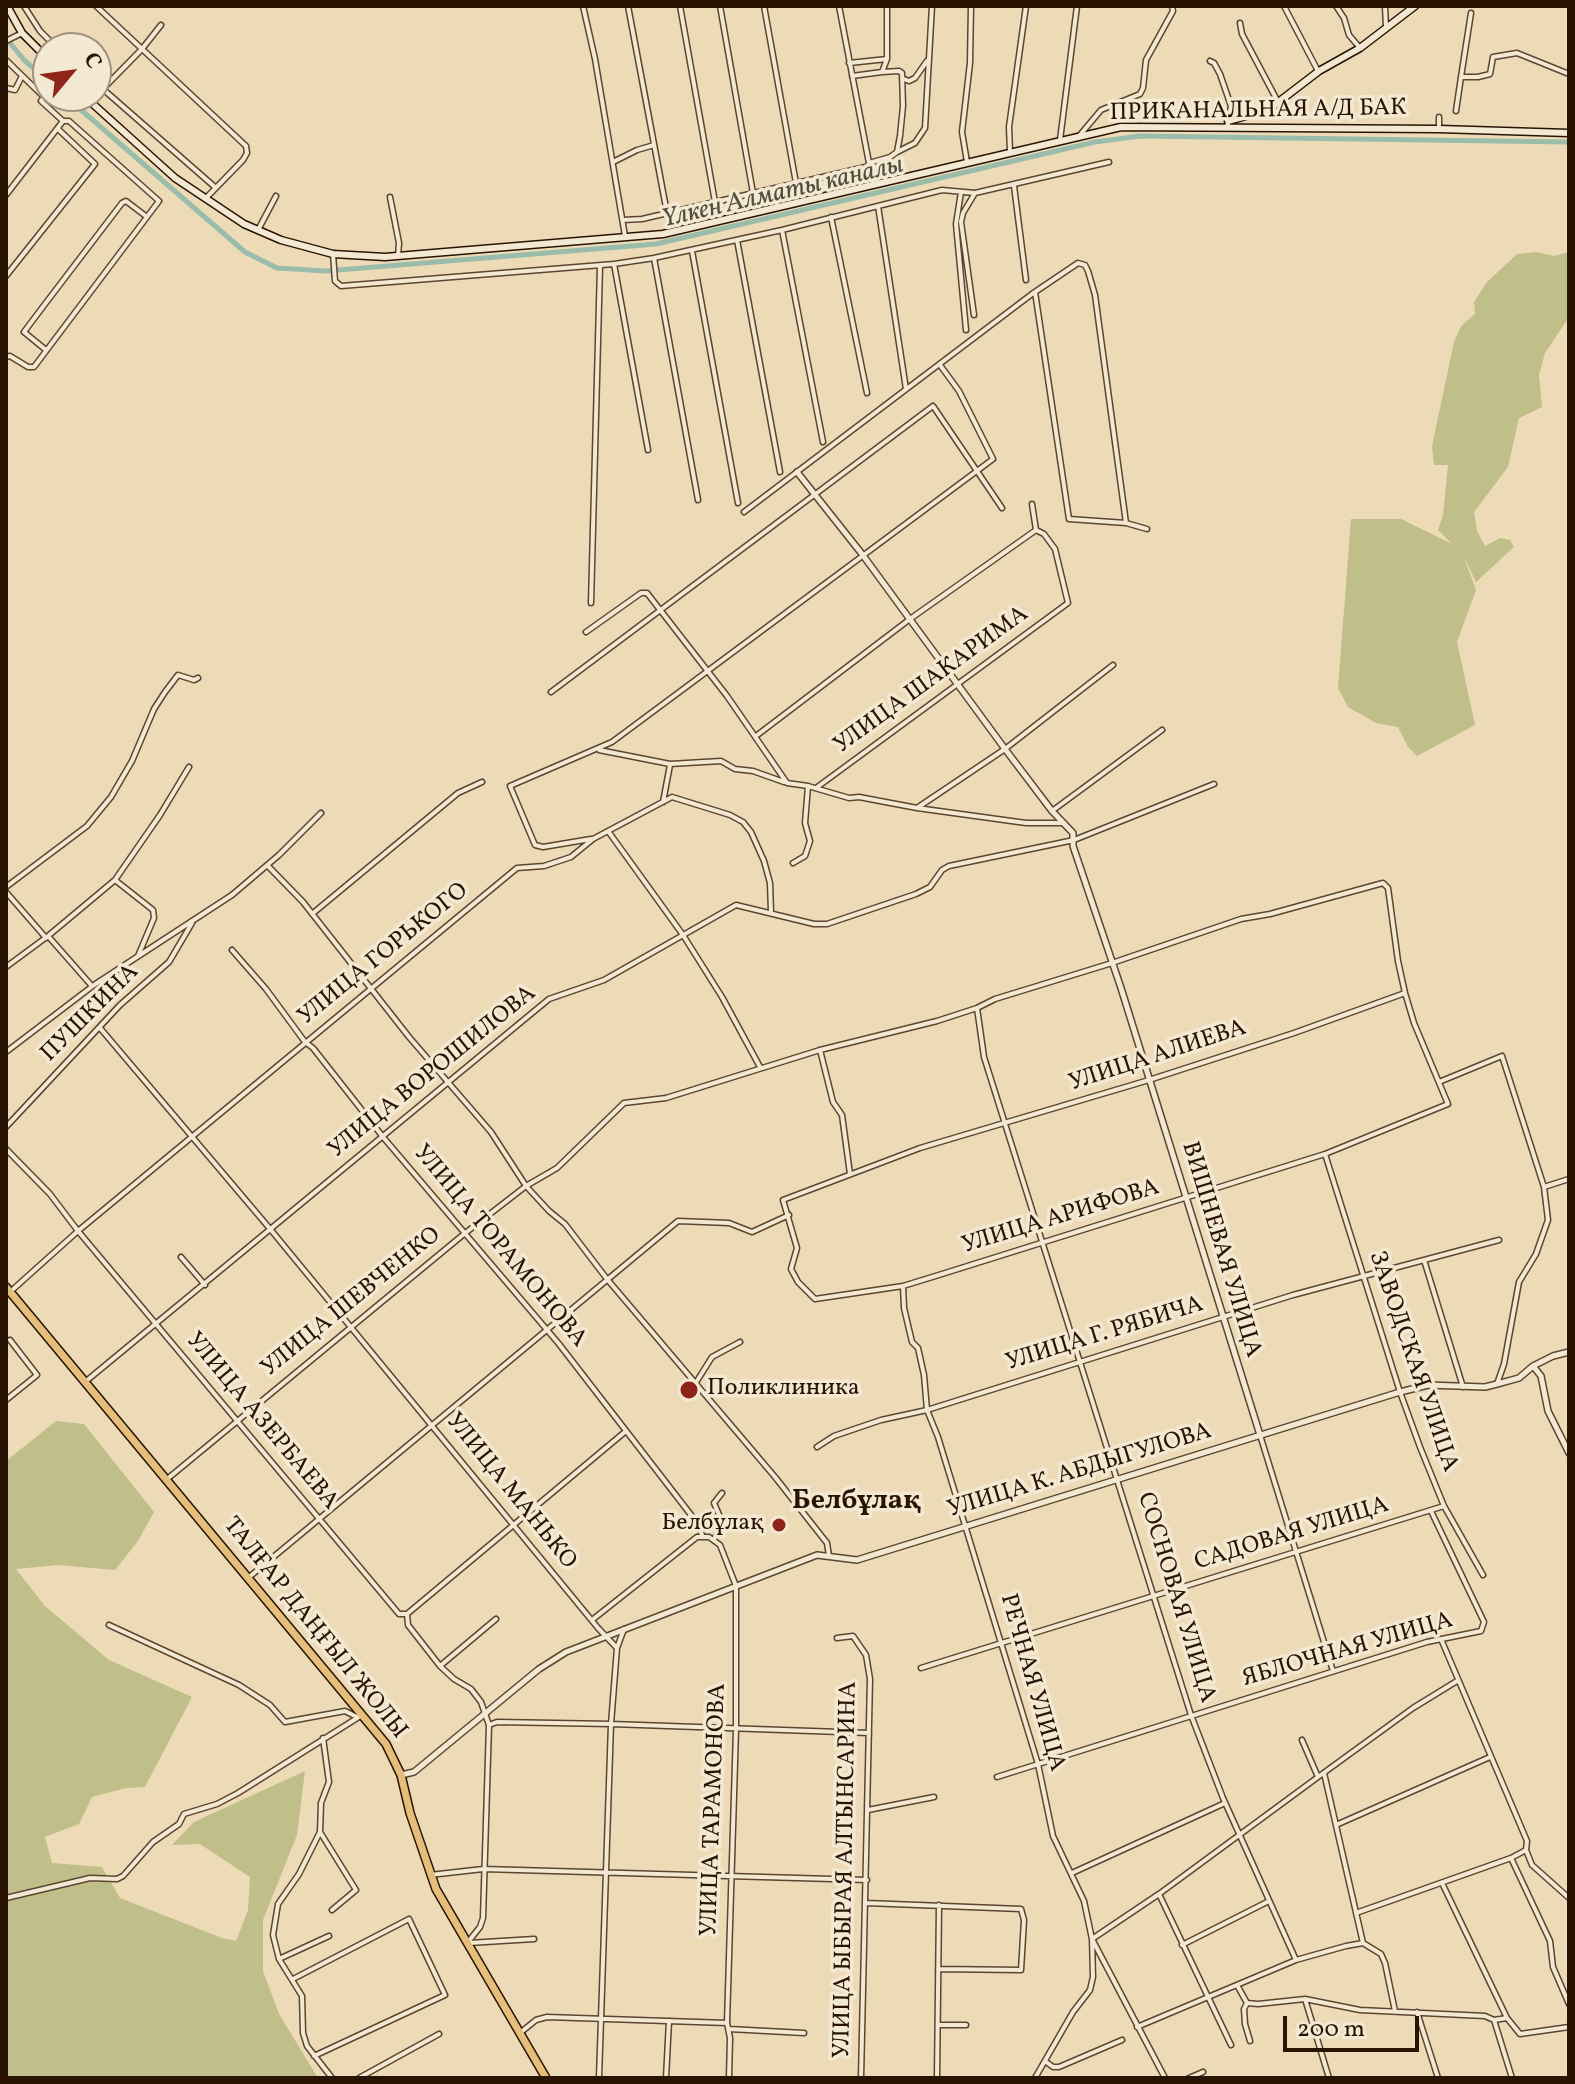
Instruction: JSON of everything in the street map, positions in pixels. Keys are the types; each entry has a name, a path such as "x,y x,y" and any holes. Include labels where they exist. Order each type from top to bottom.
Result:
{"main road":[{"path":"7,6 22,33 32,43"},
{"path":"1228,125 1243,116 1258,115 1319,71 1360,48 1415,6"},
{"name":"ПРИКАНАЛЬНАЯ А/Д БАК","path":"101,112 175,178 244,224 282,240 333,254 398,256 663,234 1121,127 1228,125 1569,133"},
{"name":"ТАЛҒАР ДАҢҒЫЛ ЖОЛЫ","path":"8,1289 386,1744 401,1775 430,1875 546,2078"}],"street":[{"path":"24,6 41,32"},
{"path":"96,6 246,146 247,153 243,160 205,198"},
{"path":"628,6 667,213"},
{"path":"680,6 715,202"},
{"path":"720,6 753,193"},
{"path":"764,6 796,183"},
{"path":"839,6 873,184"},
{"path":"882,72 887,59 887,6"},
{"path":"623,220 642,219 869,165 915,143 925,128 932,6"},
{"path":"967,162 962,132 970,63 971,6"},
{"path":"1010,152 1009,127 1026,6"},
{"path":"1060,140 1077,6"},
{"path":"1080,135 1101,110 1140,94 1146,60 1173,11 1172,6"},
{"path":"1284,6 1319,71"},
{"path":"1336,6 1349,35 1360,48"},
{"path":"1385,6 1386,28"},
{"path":"585,7 625,238"},
{"path":"1456,111 1471,13"},
{"path":"1240,23 1242,34 1278,102"},
{"path":"112,81 161,25"},
{"path":"6,41 22,33"},
{"path":"1461,77 1490,74 1493,57 1517,53 1569,74"},
{"path":"849,63 887,59"},
{"path":"904,79 909,81 915,78 928,59"},
{"path":"6,60 44,97 41,101 63,121 69,121 159,201 34,367 6,357"},
{"path":"1210,61 1220,74 1231,106 1228,125"},
{"path":"851,76 899,71 904,79 897,152"},
{"path":"6,88 15,90 22,76"},
{"path":"112,98 216,188"},
{"path":"1439,117 1439,129"},
{"path":"6,195 63,121"},
{"path":"6,276 95,164 58,129"},
{"path":"613,162 654,145"},
{"path":"333,254 335,281 341,286 600,266 692,251 942,190 975,193 1109,162"},
{"path":"1014,186 1026,280"},
{"path":"775,188 777,207"},
{"path":"961,192 956,224 966,330"},
{"path":"974,315 961,222 975,193"},
{"path":"258,230 276,196"},
{"path":"390,197 399,243 398,256"},
{"path":"46,350 24,332 42,308 122,203 126,201 147,217"},
{"path":"878,206 906,390"},
{"path":"831,217 867,393"},
{"path":"782,230 823,442"},
{"path":"737,240 780,472"},
{"path":"692,251 738,503"},
{"path":"654,258 698,500"},
{"path":"744,512 1035,292 1082,263 1088,271 1095,295 1126,523"},
{"path":"614,264 648,450"},
{"path":"591,603 600,266"},
{"path":"1035,292 1069,519 1126,523 1147,529"},
{"path":"593,839 543,847 535,845 509,790 510,786 612,742 993,459 959,391 940,365"},
{"path":"551,692 933,406 1002,508"},
{"name":"ВИШНЕВАЯ УЛИЦА","path":"797,472 862,554 1052,811 1073,833 1073,846 1333,1671"},
{"path":"756,736 910,619 1036,530 1032,504"},
{"name":"УЛИЦА ШАКАРИМА","path":"816,788 1068,603 1055,549 1044,534 1036,530"},
{"path":"586,632 641,593 647,593 756,736 787,783"},
{"path":"917,808 1005,749 1113,665"},
{"path":"92,986 6,889 87,826 111,797 132,761 154,709 165,692 178,675 194,680 198,678"},
{"path":"1052,811 1162,730"},
{"path":"596,749 670,764 721,761 735,769 753,771 849,798 1026,823 1065,823"},
{"path":"663,802 670,764"},
{"path":"6,967 115,880 189,767"},
{"path":"312,914 458,793 482,782"},
{"name":"УЛИЦА ВОРОШИЛОВА","path":"85,1382 549,999 604,980 736,905 814,924 827,924 916,894 930,887 942,870 949,866 1074,840 1214,784"},
{"path":"793,863 805,856 810,841 805,823 808,786"},
{"path":"663,802 672,797 743,822 764,861 770,883 771,912"},
{"name":"УЛИЦА ГОРЬКОГО","path":"8,1289 509,873 517,868 559,862 571,857 608,830 663,802"},
{"path":"6,1052 92,986 232,895 321,813"},
{"path":"608,830 683,935 722,997 760,1067"},
{"path":"267,865 312,914 409,1037 450,1082 510,1158 526,1186 565,1224 607,1279 800,1508 827,1543 829,1556"},
{"path":"115,880 153,910 154,918 137,958"},
{"name":"УЛИЦА ШЕВЧЕНКО","path":"166,1480 464,1234 526,1186 557,1168 624,1103 666,1098 760,1067 937,1021 995,999 1241,919 1383,883 1388,888 1405,993"},
{"name":"ПУШКИНА","path":"6,1127 138,988 169,962 193,921"},
{"name":"УЛИЦА ТОРАМОНОВА","path":"232,950 383,1137 546,1330 698,1524 702,1535"},
{"path":"1405,993 1439,1082 1502,1056 1544,1187 1548,1220 1536,1254 1519,1282 1504,1364 1497,1384"},
{"name":"УЛИЦА АЛИЕВА","path":"789,1215 783,1200 920,1148 1149,1080 1405,993"},
{"name":"СОСНОВАЯ УЛИЦА","path":"977,1008 984,1057 1191,1715 1225,1803 1296,1960"},
{"name":"УЛИЦА МАНЬКО","path":"100,1028 617,1648"},
{"path":"820,1050 833,1102 842,1115 851,1175"},
{"name":"УЛИЦА АРИФОВА","path":"789,1215 797,1248 791,1269 798,1282 815,1299 903,1286 1325,1154 1448,1104 1439,1082"},
{"name":"УЛИЦА АЗЕРБАЕВА","path":"6,1149 50,1194 236,1422 399,1614 407,1614 408,1625 440,1666 471,1689 485,1713"},
{"name":"ЗАВОДСКАЯ УЛИЦА","path":"1325,1154 1400,1392 1444,1506 1483,1575"},
{"path":"1544,1187 1569,1179"},
{"path":"247,1579 678,1221 729,1223 752,1232 789,1215"},
{"name":"УЛИЦА Г. РЯБИЧА","path":"817,1447 834,1436 881,1420 927,1410 1363,1275 1499,1240"},
{"path":"181,1257 205,1285"},
{"path":"1424,1260 1463,1387"},
{"name":"РЕЧНАЯ УЛИЦА","path":"903,1286 904,1308 912,1342 918,1348 924,1375 927,1410 938,1437 1038,1764 1053,1836 1084,1901 1092,1939 1093,1977 1090,1990 1035,2078"},
{"path":"6,1400 37,1375 7,1340"},
{"path":"695,1384 712,1357 740,1342"},
{"name":"УЛИЦА К. АБДЫГУЛОВА","path":"401,1775 414,1772 539,1669 566,1652 817,1555 857,1560 1400,1392 1428,1385 1485,1387 1519,1378 1533,1366 1569,1352"},
{"path":"1533,1366 1541,1376 1548,1411 1569,1453"},
{"path":"407,1614 627,1431"},
{"path":"591,1620 690,1542 702,1535 714,1539 723,1524 714,1503 722,1493"},
{"name":"САДОВАЯ УЛИЦА","path":"921,1668 1444,1506"},
{"name":"ЗАВОДСКАЯ УЛИЦА","path":"1431,1511 1484,1622 1481,1631"},
{"name":"УЛИЦА ТАРАМОНОВА","path":"714,1539 720,1545 736,1586 729,2078"},
{"path":"796,1555 799,1562"},
{"path":"440,1666 496,1619"},
{"path":"109,1625 239,1685 270,1705 285,1722 345,1711 360,1716"},
{"path":"599,2078 611,1724 617,1648 624,1629"},
{"name":"ЯБЛОЧНАЯ УЛИЦА","path":"997,1777 1333,1671 1441,1639 1481,1631"},
{"name":"УЛИЦА ЫБЫРАЯ АЛТЫНСАРИНА","path":"837,1638 853,1636 866,1655 870,1679 861,2078"},
{"path":"1441,1639 1527,1841 1526,1850 1532,1865 1569,1898"},
{"path":"1165,2078 1092,1939 1159,1894 1413,1708 1457,1681"},
{"path":"467,1943 482,1923 489,1725 485,1713"},
{"path":"6,1898 90,1878 117,1879 129,1871 153,1842 179,1824 184,1814 217,1804 238,1793 360,1716"},
{"path":"489,1725 497,1722 611,1724 869,1733"},
{"path":"323,1738 329,1782 321,1803 320,1832 299,1874 278,1904 273,1935 279,1959 302,1996 303,2033 307,2046 332,2078"},
{"path":"1302,1740 1318,1777"},
{"path":"1336,1825 1490,1757"},
{"path":"1324,1773 1363,1943"},
{"path":"868,1810 934,1797"},
{"path":"1072,1873 1225,1803"},
{"path":"320,1832 356,1890 332,1910"},
{"path":"1356,1913 1526,1850"},
{"path":"1511,1858 1550,1941 1553,1967 1569,2004"},
{"path":"430,1875 483,1869 867,1880"},
{"path":"1442,1882 1507,2018 1520,2034 1569,2027"},
{"path":"1159,1894 1231,2045"},
{"path":"1182,1945 1269,1901"},
{"path":"866,1903 1021,1909 1024,1920 1021,1970 938,1969"},
{"path":"937,2078 939,1905"},
{"path":"293,1979 409,1919 445,1995 314,2056"},
{"path":"279,1959 329,1936"},
{"path":"467,1943 534,1939"},
{"path":"1137,2027 1296,1960 1363,1943 1381,1954 1395,2011"},
{"path":"1237,1985 1247,2003"},
{"path":"1247,2003 1305,1999 1360,2010 1485,2016 1494,2020 1507,2018"},
{"path":"1305,1999 1329,2078"},
{"path":"1247,2003 1244,2009 1245,2024 1250,2041"},
{"path":"1417,2012 1438,2078"},
{"path":"520,2033 541,2018 669,2021 804,2033"},
{"path":"1494,2020 1512,2078"},
{"path":"666,2078 669,2021"},
{"path":"938,2025 966,2025"},
{"path":"359,2078 439,2034"},
{"path":"1045,2061 1059,2067 1122,2040"},
{"path":"1189,2078 1203,2072"}],"shaded area":[{"path":"1536,252 1554,256 1569,252 1569,317 1545,353 1539,375 1542,407 1519,418 1508,467 1474,512 1477,531 1485,546 1500,538 1510,540 1514,547 1476,582 1463,555 1476,590 1457,642 1475,725 1417,756 1408,747 1398,727 1376,723 1348,707 1338,688 1351,519 1401,519 1452,544 1438,530 1443,515 1448,465 1434,465 1432,446 1454,342 1461,326 1475,314 1474,302 1487,282 1517,254"},
{"path":"56,1421 84,1424 154,1512 138,1541 115,1570 58,1565 16,1569 45,1606 109,1660 192,1697 145,1787 126,1788 92,1797 79,1824 45,1837 52,1863 102,1867 120,1898 236,1941 248,1910 250,1877 200,1844 172,1845 194,1822 305,1771 297,1835 263,1920 263,1971 279,2014 318,2078 6,2078 6,1461"}],"waterway":[{"name":"Үлкен Алматы каналы","path":"6,38 32,67"},
{"name":"Үлкен Алматы каналы","path":"83,112 245,252 277,268 326,271 656,244 1095,142 1140,136 1569,142"}],"place":[{"name":"Поликлиника","path":"689,1390"},
{"name":"Белбұлақ","path":"779,1525"}],"district":[{"name":"Белбұлақ","path":"856,1503"}]}
